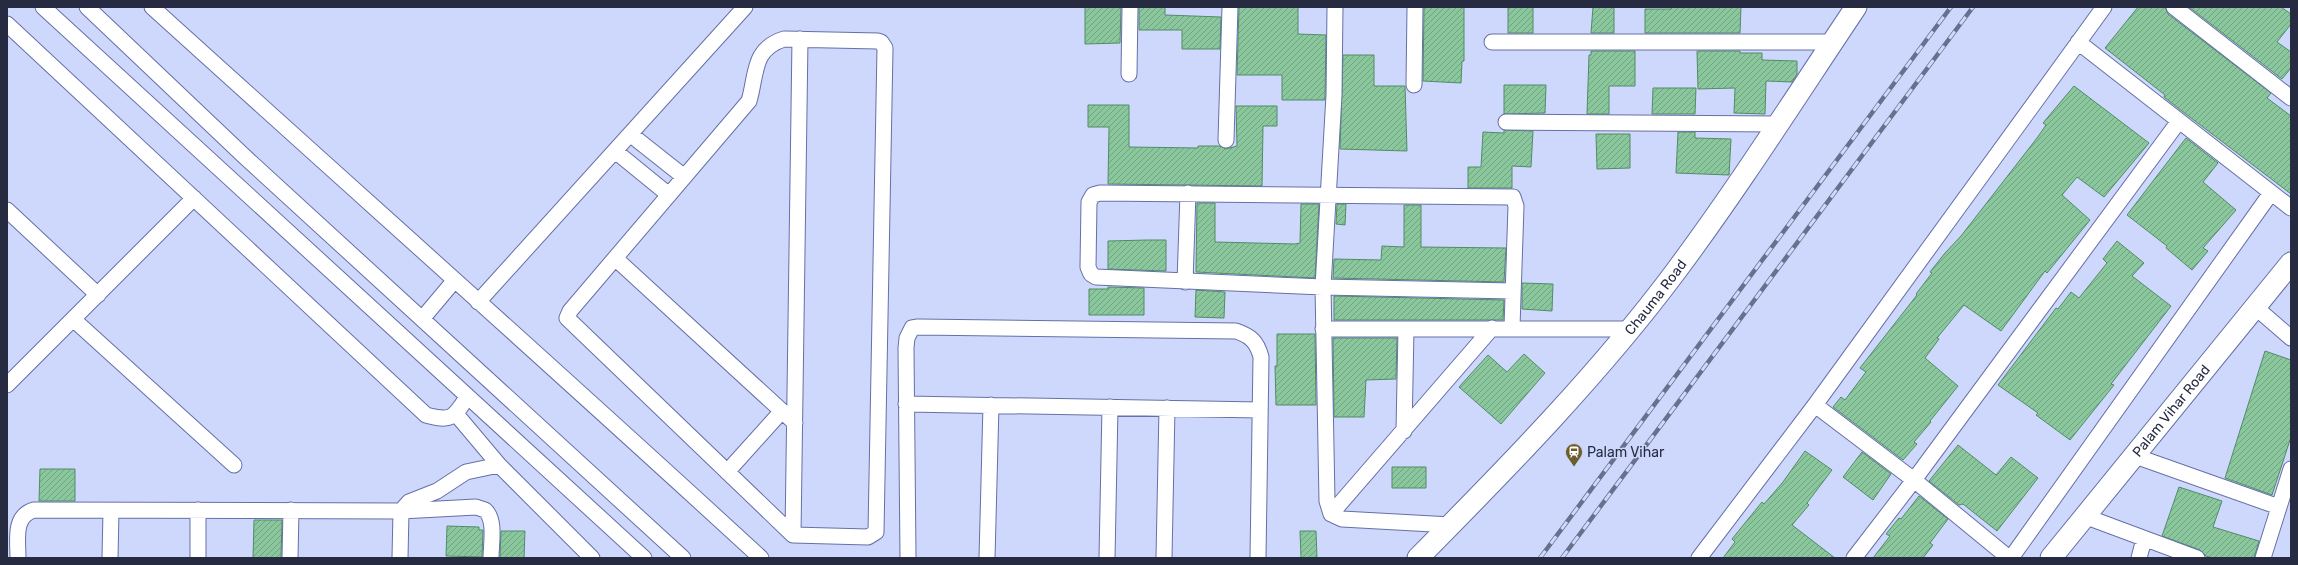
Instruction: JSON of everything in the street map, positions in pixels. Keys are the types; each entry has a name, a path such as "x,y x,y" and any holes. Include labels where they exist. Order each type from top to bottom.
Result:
{"street":[{"path":"42,7 644,558"},
{"path":"87,7 245,157 683,558"},
{"path":"152,7 454,281 623,431 761,558"},
{"path":"478,302 745,7"},
{"path":"1129,74 1130,7"},
{"path":"1226,140 1230,7"},
{"path":"1335,7 1334,96 1323,287 1325,485 1327,501 1331,514 1342,519 1451,525"},
{"path":"1414,85 1415,7"},
{"name":"Chauma Road","path":"1418,558 1516,457 1630,329 1676,270 1779,124 1856,7"},
{"path":"1699,558 1815,405 2104,7"},
{"path":"2174,7 2291,98"},
{"path":"7,24 426,414 442,419 456,414 467,397"},
{"path":"793,535 800,39"},
{"path":"800,39 878,41 881,42 885,48 876,532 868,537 793,535 567,318 570,311 616,259 684,176 750,101 757,65 764,50 779,40 800,39"},
{"path":"1492,42 1808,44 1833,42"},
{"path":"2078,42 2291,208"},
{"path":"1854,558 1914,480 2179,121"},
{"path":"1506,122 1779,124"},
{"path":"630,134 684,176"},
{"path":"615,150 669,194"},
{"path":"1512,327 1516,206 1512,197 1100,193 1093,194 1089,202 1088,267 1091,274 1096,277 1323,287 1513,291"},
{"path":"1185,282 1188,193"},
{"path":"1815,405 1914,480 2010,558 2272,193"},
{"path":"7,385 194,198"},
{"path":"7,210 98,294"},
{"path":"616,259 781,412 795,422"},
{"name":"Palam Vihar Road","path":"2051,558 2084,516 2135,456 2254,306 2291,263"},
{"path":"422,319 454,281"},
{"path":"2254,306 2291,338"},
{"path":"73,319 234,465"},
{"path":"908,558 906,404 907,338 912,328 918,326 1236,331 1249,336 1258,347 1261,357 1258,558"},
{"path":"1323,329 1512,327 1630,329"},
{"path":"1331,514 1492,328"},
{"path":"1404,431 1406,329"},
{"path":"906,404 1260,410"},
{"path":"988,558 991,405"},
{"path":"1107,558 1110,407"},
{"path":"1164,558 1167,408"},
{"path":"728,472 781,412"},
{"path":"456,414 499,465 592,558"},
{"path":"2135,456 2278,507"},
{"path":"400,558 401,511 409,502 437,491 466,472 499,465"},
{"path":"2263,558 2291,469"},
{"path":"18,558 18,526 22,516 27,512 42,510 401,511 476,507 484,510 491,526 491,558"},
{"path":"198,510 198,558"},
{"path":"290,558 291,510"},
{"path":"110,558 111,511"},
{"path":"2084,516 2198,558"},
{"path":"2138,558 2144,539"}],"building":[{"path":"1085,7 1121,7 1120,43 1085,44"},
{"path":"1139,7 1165,7 1165,15 1221,17 1220,49 1182,49 1182,30 1139,30"},
{"path":"1239,7 1298,7 1298,34 1326,35 1325,100 1282,100 1282,75 1237,75"},
{"path":"1424,7 1464,7 1464,61 1462,61 1461,83 1423,81"},
{"path":"1508,7 1533,7 1533,33 1508,33"},
{"path":"1593,7 1614,7 1614,33 1591,33"},
{"path":"1671,7 1741,7 1740,33 1645,33 1645,9 1671,9"},
{"path":"2138,7 2165,7 2168,14 2271,93 2267,98 2291,116 2291,194 2178,108 2164,97 2165,95 2105,48"},
{"path":"2189,7 2281,7 2291,14 2291,24 2277,42 2291,52 2291,68 2282,79"},
{"path":"1591,51 1635,51 1635,86 1609,86 1609,114 1587,114 1589,55 1591,55"},
{"path":"1697,51 1740,51 1740,53 1762,53 1762,60 1797,61 1797,74 1792,82 1766,81 1765,114 1734,113 1735,88 1698,89"},
{"path":"1343,55 1374,55 1374,86 1405,86 1407,151 1340,149"},
{"path":"1504,85 1546,85 1545,113 1504,114"},
{"path":"2074,86 2149,143 2104,197 2077,177 2062,195 2090,220 2047,273 2045,271 2001,331 1964,305 1937,338 1939,339 1925,358 1958,386 1914,442 1917,444 1903,460 1833,407 1841,397 1845,400 1866,372 1860,368 1917,295 1916,294 1932,273 1930,272 1961,236 2037,138 2046,125 2043,123"},
{"path":"1653,88 1696,88 1695,114 1652,114"},
{"path":"1088,105 1129,105 1129,147 1198,148 1198,146 1220,146 1226,149 1237,146 1236,106 1277,106 1277,126 1263,126 1262,186 1108,184 1109,127 1088,127"},
{"path":"1504,130 1533,131 1531,167 1512,166 1512,188 1468,188 1468,167 1481,167 1483,132 1504,133"},
{"path":"1678,132 1695,132 1695,138 1731,139 1729,175 1676,173"},
{"path":"1596,134 1630,134 1630,168 1597,169"},
{"path":"2186,138 2218,163 2203,182 2236,210 2203,248 2208,251 2192,270 2166,248 2167,246 2127,215"},
{"path":"1197,203 1215,203 1215,242 1295,244 1300,243 1301,204 1319,204 1315,278 1196,272"},
{"path":"1337,204 1346,204 1345,225 1336,224"},
{"path":"1404,205 1421,205 1421,247 1506,248 1504,282 1333,278 1334,259 1381,260 1382,246 1404,247"},
{"path":"1166,240 1166,271 1108,269 1108,241"},
{"path":"2117,241 2144,263 2132,276 2171,306 2111,384 2114,385 2070,440 2036,415 2038,413 1998,385 2056,308 2058,309 2071,292 2079,298 2107,263 2103,259"},
{"path":"1522,283 1553,284 1552,311 1522,309"},
{"path":"1108,287 1144,288 1144,315 1089,315 1089,289 1108,289"},
{"path":"1196,290 1225,292 1224,318 1195,317"},
{"path":"1334,296 1504,300 1503,320 1334,320"},
{"path":"1277,334 1315,334 1316,405 1276,405 1275,366 1277,366"},
{"path":"1333,338 1397,338 1396,379 1366,380 1364,417 1334,417"},
{"path":"2265,351 2291,360 2291,437 2272,495 2225,478"},
{"path":"1524,354 1545,373 1501,424 1459,387 1488,355 1507,372"},
{"path":"1958,445 1996,475 2011,457 2038,478 1997,531 1963,504 1959,505 1929,481"},
{"path":"1805,451 1832,470 1807,503 1809,505 1792,525 1835,558 1723,558 1735,542 1732,539 1762,502 1764,504 1783,482"},
{"path":"1862,452 1891,474 1873,500 1843,477"},
{"path":"1392,467 1426,467 1426,488 1392,488"},
{"path":"40,469 75,469 75,501 39,501"},
{"path":"2179,487 2222,501 2213,527 2259,541 2254,558 2212,558 2206,556 2200,550 2162,536"},
{"path":"1919,496 1948,519 1930,543 1933,545 1923,558 1873,558 1890,536 1886,534 1899,518 1901,519"},
{"path":"254,520 282,520 281,558 253,558"},
{"path":"447,526 479,527 479,530 483,530 482,557 446,556"},
{"path":"501,531 525,531 524,558 500,558"},
{"path":"1300,531 1316,531 1317,558 1301,558"}],"railway":[{"path":"1540,558 1951,7"},
{"path":"1562,558 1973,7"}],"place":[{"name":"Palam Vihar","path":"1574,467"}]}
